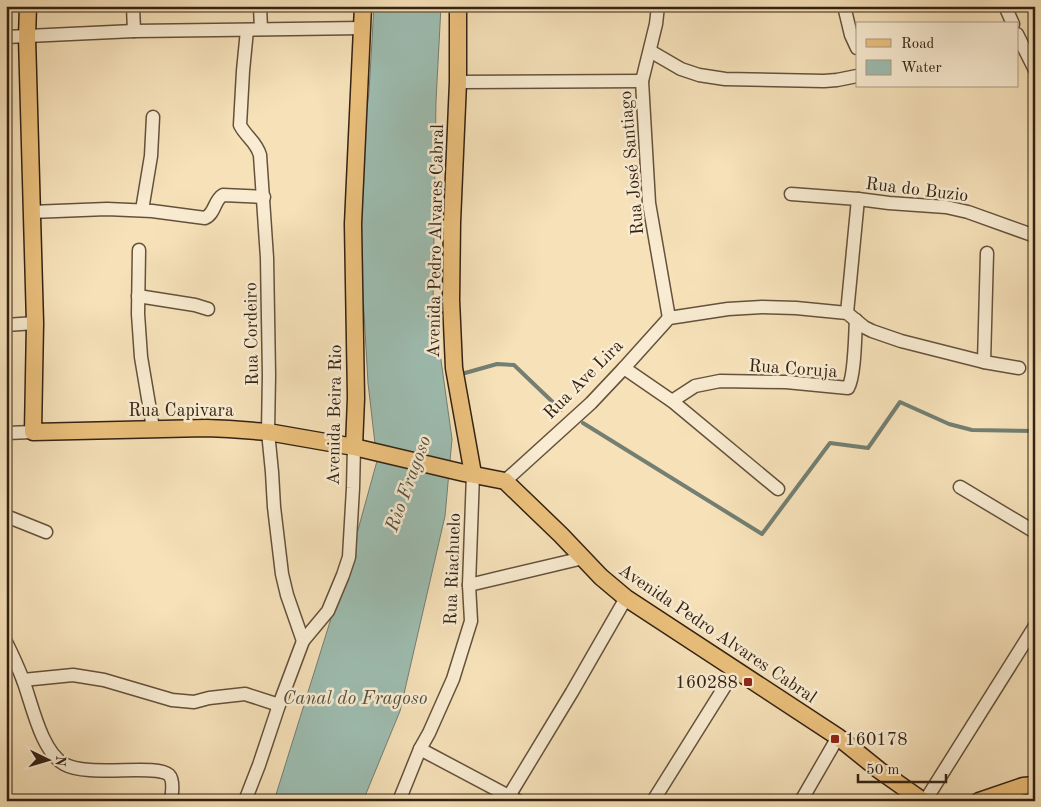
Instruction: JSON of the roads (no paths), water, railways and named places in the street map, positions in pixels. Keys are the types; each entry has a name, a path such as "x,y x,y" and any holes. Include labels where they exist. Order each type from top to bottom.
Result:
{"main road":[{"path":"28,6 27,37 35,323 33,432"},
{"name":"Avenida Beira Rio","path":"362,449 356,398 353,224 363,6"},
{"name":"Avenida Pedro Alvares Cabral","path":"458,6 458,82 452,222 451,300 454,368 469,474"},
{"name":"Rua Capivara","path":"33,432 152,428 228,428 268,432 362,449"},
{"path":"362,449 505,481"},
{"name":"Avenida Pedro Alvares Cabral","path":"505,481 601,577 626,598 838,737 879,770 924,801"},
{"path":"979,801 1023,786 1035,785"}],"street":[{"path":"133,6 134,31"},
{"path":"260,6 261,29"},
{"name":"Rua José Santiago","path":"658,6 656,24 642,81 649,203 668,318"},
{"path":"844,6 851,35 856,46"},
{"path":"1005,6 1012,22"},
{"path":"6,37 134,31 363,28"},
{"name":"Rua Cordeiro","path":"247,30 240,125 243,131 256,144 260,155 264,197 268,303 268,432 274,507 282,574 287,595 303,641"},
{"path":"1018,38 1021,52 1035,70"},
{"path":"650,50 681,69 699,75 725,79 824,81 856,76"},
{"path":"458,82 642,81"},
{"path":"142,210 151,156 153,117"},
{"name":"Rua do Buzio","path":"792,194 946,207 983,217 1035,236"},
{"path":"31,212 107,209 142,210 205,218 210,216 218,198 223,195 264,197"},
{"path":"851,316 858,199"},
{"path":"139,250 138,314 141,357 152,428"},
{"path":"984,362 987,253"},
{"path":"138,296 208,309"},
{"path":"668,318 728,309 796,308 851,316 864,327 901,342 984,362 1019,368"},
{"name":"Rua Coruja","path":"672,401 695,386 720,381 786,382 848,388 853,364 851,316"},
{"name":"Rua Ave Lira","path":"505,481 575,418 624,368 668,318"},
{"path":"6,325 35,323"},
{"path":"624,368 672,401 778,489"},
{"name":"Rua Capivara","path":"6,433 33,432"},
{"name":"Avenida Beira Rio","path":"245,801 303,641 328,611 349,557 353,488 362,449"},
{"name":"Rua Riachuelo","path":"398,801 453,679 471,621 469,474"},
{"path":"960,486 1035,532"},
{"path":"6,516 46,532"},
{"path":"469,584 583,558"},
{"path":"420,749 514,798 626,598"},
{"path":"924,801 1035,626"},
{"path":"6,642 23,680 46,743 58,759 70,767 88,770 158,771 171,778 171,801"},
{"path":"653,801 735,670"},
{"path":"23,680 72,675 104,680 172,700 194,702 209,698 245,694 279,705"},
{"path":"801,801 838,737"}],"water":[{"name":"Canal do Fragoso","path":"374,6 441,6 436,101 433,303 452,439 445,516 400,711 363,801 274,801 353,548 377,461 368,383 357,190 369,92"}],"waterway":[{"path":"465,373 497,364 514,365 561,410"},
{"path":"583,423 762,534 830,443 868,448 900,402 949,424 972,430 1035,431"}],"place":[{"name":"160288","path":"748,682"},
{"name":"160178","path":"835,739"}],"water label":[{"name":"Rio Fragoso","path":"407,483"}]}
